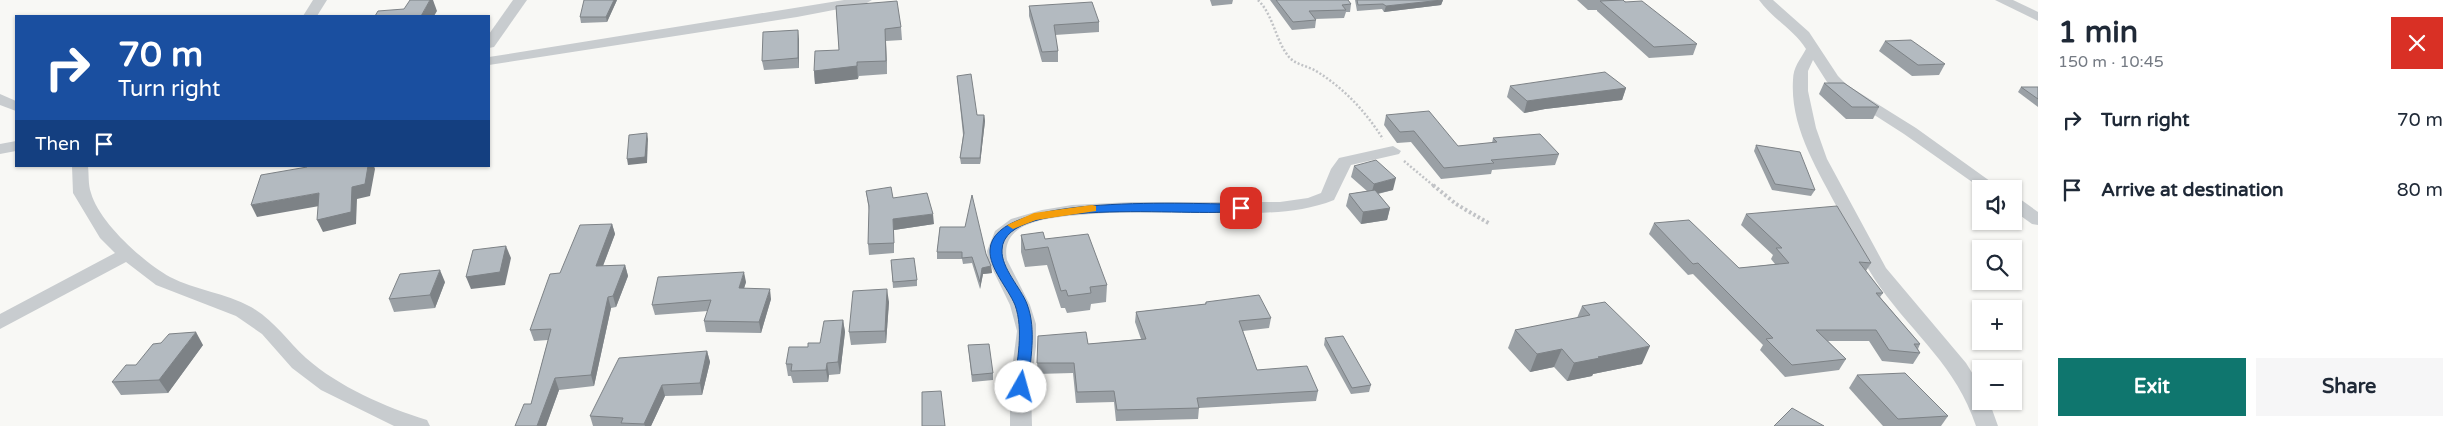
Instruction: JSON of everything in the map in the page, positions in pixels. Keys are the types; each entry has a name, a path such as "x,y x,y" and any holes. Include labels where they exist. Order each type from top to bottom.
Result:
{"street":[{"path":"311,15 320,0"},
{"path":"490,43 520,0"},
{"path":"490,61 797,13 865,0"},
{"path":"1766,0 1804,35 1810,43 1812,51 1832,79 1842,88 1910,131 1981,180"},
{"path":"2002,0 2038,17"},
{"path":"1812,51 1801,69 1800,84 1803,106 1819,158 1849,214 1867,253 1888,285 1958,364 1982,406 1987,426"},
{"path":"0,99 15,106"},
{"path":"0,149 15,146"},
{"path":"1021,426 1021,387 1026,325 1021,304 1001,267 996,250 1000,235 1012,225 1034,217 1084,209 1280,208 1311,203 1328,196 1339,169 1345,161 1393,151"},
{"path":"80,167 82,193 106,234 127,254 163,281 243,311 269,329 299,363 328,385 392,416 419,426"},
{"path":"2022,209 2038,220"},
{"path":"0,322 127,254"}],"path":[{"path":"1258,0 1271,19 1289,58 1317,71 1355,103 1373,122 1386,145 1456,204 1490,224"}],"building":[{"path":"410,0 430,0 422,15 376,15 378,11 404,9"},
{"path":"584,0 614,0 606,17 580,17"},
{"path":"1276,0 1348,0 1351,4 1342,5 1346,10 1309,11 1316,20 1293,22"},
{"path":"1357,0 1442,0 1386,6 1383,4 1358,5"},
{"path":"1623,0 1625,2 1642,1 1697,44 1654,47 1600,1"},
{"path":"897,1 901,27 885,29 886,61 857,62 857,66 814,71 815,51 839,50 836,6"},
{"path":"1092,2 1099,22 1054,25 1058,51 1042,52 1029,6"},
{"path":"798,30 798,58 762,61 763,32"},
{"path":"1911,40 1945,64 1918,65 1885,41"},
{"path":"1605,72 1626,88 1527,101 1510,86"},
{"path":"971,74 977,115 984,115 980,158 960,158 964,133 957,76"},
{"path":"1824,83 1844,83 1879,107 1852,107"},
{"path":"2021,87 2038,87 2038,99"},
{"path":"1429,111 1458,146 1497,142 1493,138 1540,134 1559,154 1491,160 1494,163 1444,168 1414,131 1400,132 1386,115"},
{"path":"647,133 645,157 627,159 629,135"},
{"path":"1756,145 1800,152 1815,190 1775,184"},
{"path":"1376,160 1396,178 1374,184 1354,166"},
{"path":"307,167 368,167 365,184 352,187 351,212 317,220 319,193 251,205 261,175"},
{"path":"891,187 893,198 927,193 933,214 893,219 894,243 868,244 869,206 866,191"},
{"path":"1375,190 1390,208 1363,212 1349,194"},
{"path":"972,195 986,254 991,266 982,268 980,282 972,257 962,258 962,252 937,252 940,227 965,227"},
{"path":"1837,206 1871,263 1859,262 1883,293 1876,293 1920,344 1914,344 1920,353 1889,350 1876,330 1816,330 1846,359 1792,365 1766,339 1773,338 1698,263 1693,264 1654,223 1689,220 1739,268 1789,263 1776,248 1782,248 1746,214"},
{"path":"612,224 596,266 625,265 613,296 608,297 591,375 555,378 537,426 515,426 524,404 531,404 551,329 530,330 550,274 560,273 580,225"},
{"path":"1043,232 1045,239 1088,234 1107,285 1090,287 1091,293 1068,296 1066,290 1061,291 1048,247 1025,250 1021,235"},
{"path":"506,246 500,272 466,277 473,250"},
{"path":"914,258 917,280 893,282 891,260"},
{"path":"440,270 430,295 389,299 400,274"},
{"path":"744,272 739,288 770,289 759,322 704,321 711,300 652,305 658,277"},
{"path":"887,289 885,331 849,332 853,291"},
{"path":"1259,295 1271,318 1239,321 1257,370 1307,366 1318,391 1197,398 1199,408 1117,410 1114,391 1077,392 1074,363 1037,363 1038,336 1086,332 1088,344 1146,339 1136,312 1206,304 1206,302"},
{"path":"1605,302 1650,346 1574,363 1562,349 1537,354 1515,330 1590,315 1582,306"},
{"path":"843,320 838,362 827,363 826,370 791,371 792,364 786,364 789,347 808,347 808,343 820,343 824,321"},
{"path":"196,332 159,380 112,382 126,365 136,365 153,344 161,343 169,334"},
{"path":"1343,336 1371,385 1352,388 1325,338"},
{"path":"989,344 993,373 972,375 968,345"},
{"path":"707,351 700,383 662,385 644,424 621,423 623,418 590,416 619,358"},
{"path":"1905,373 1948,416 1898,419 1857,375"},
{"path":"941,391 945,426 922,426 922,392"},
{"path":"1792,408 1824,426 1774,426"}],"slow traffic":[{"path":"1013,225 1034,217 1057,212 1092,209"}],"route":[{"path":"1021,387 1026,325 1021,304 1001,267 996,250 1000,235 1012,225 1034,217 1084,209 1241,208"}]}
